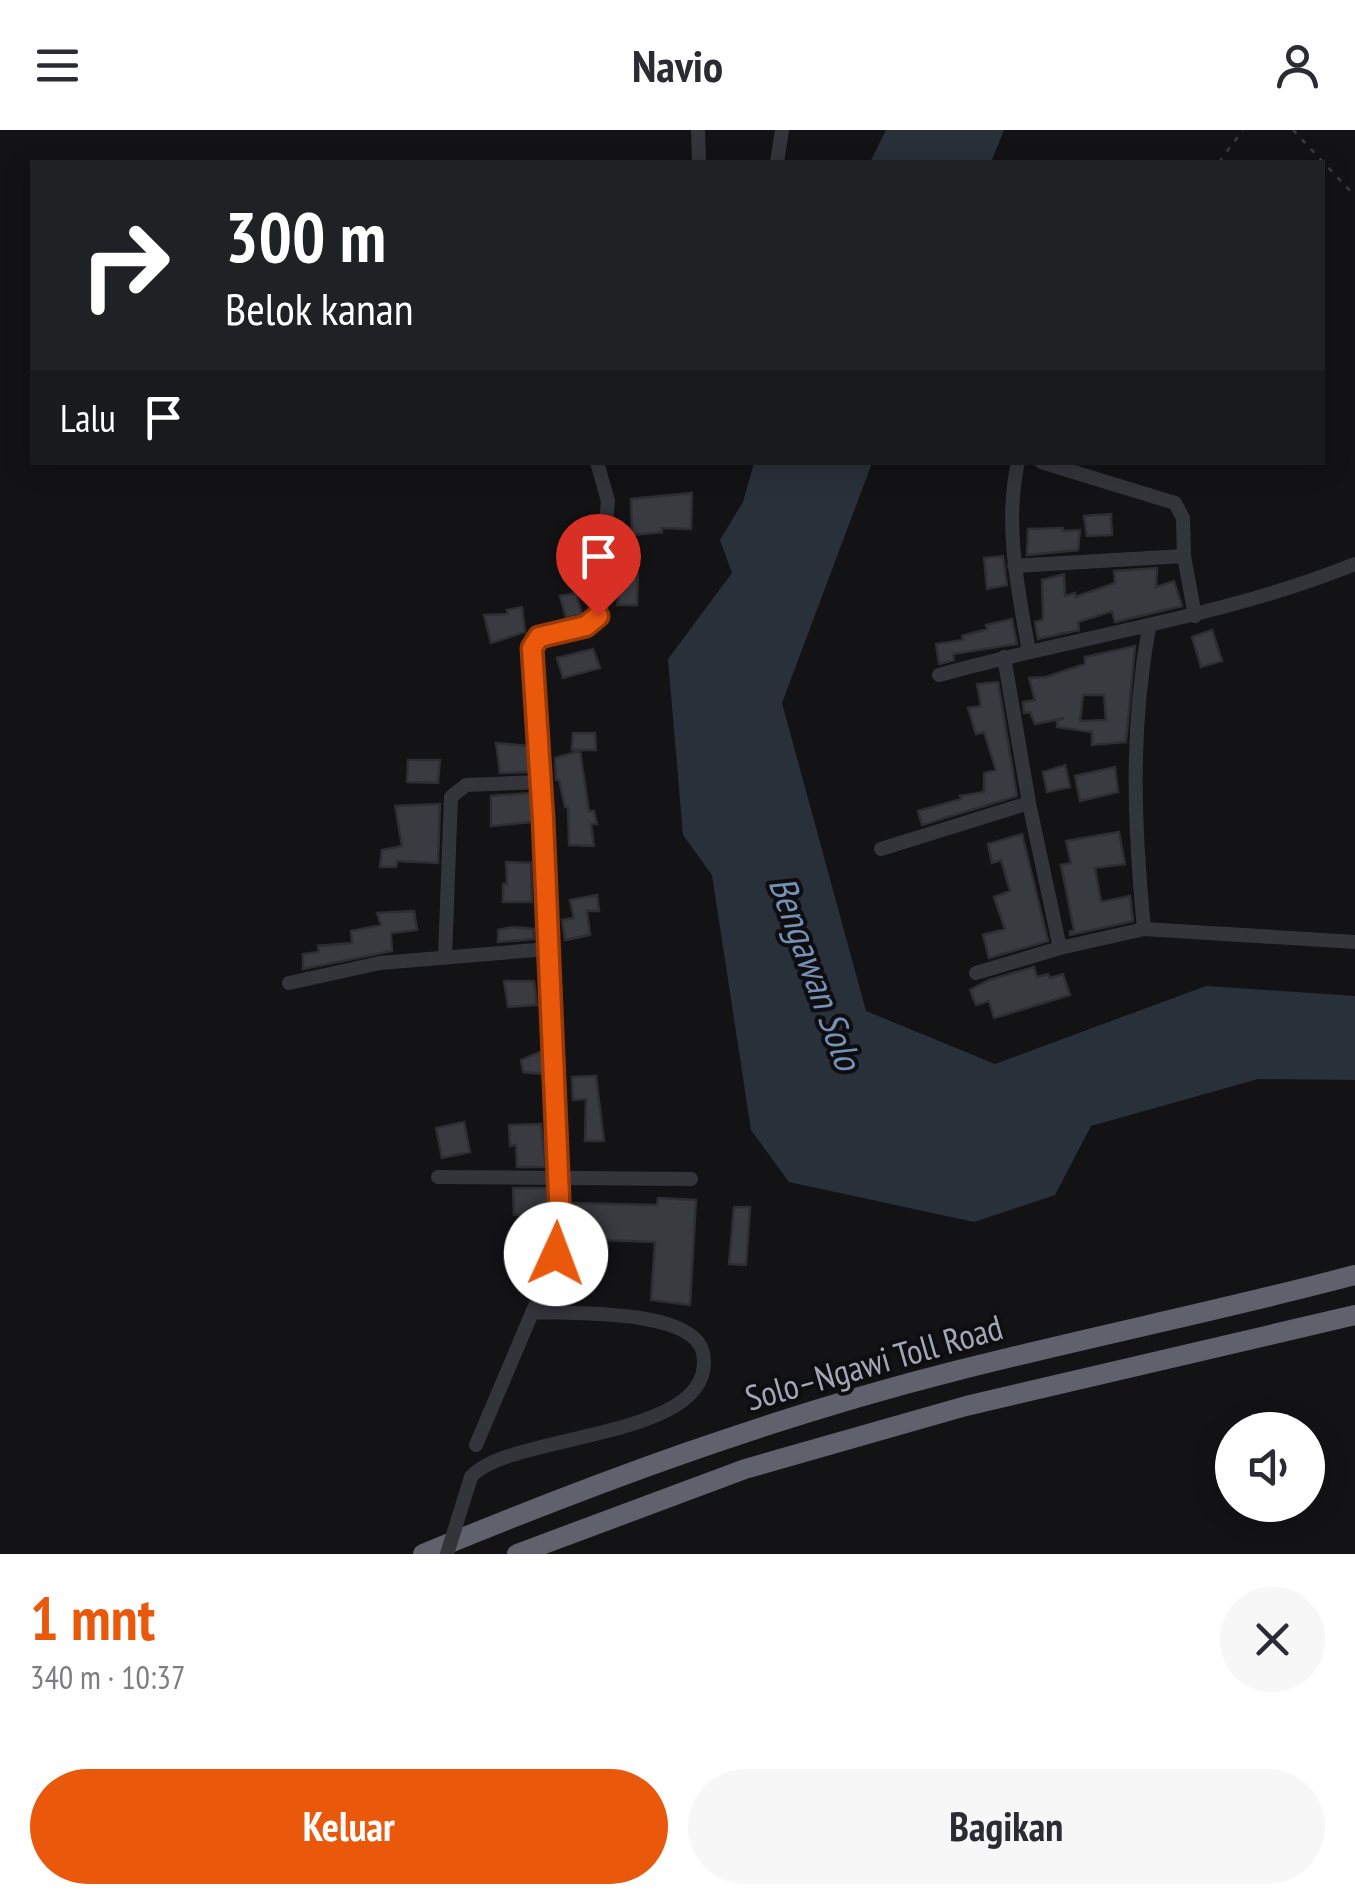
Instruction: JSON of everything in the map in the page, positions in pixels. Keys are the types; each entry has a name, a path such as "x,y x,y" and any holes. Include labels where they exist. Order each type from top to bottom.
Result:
{"highway":[{"name":"Solo–Ngawi Toll Road","path":"424,1554 526,1511 710,1443 954,1371 1355,1275"},
{"name":"Solo–Ngawi Toll Road","path":"517,1554 745,1469 966,1406 1355,1315"}],"street":[{"path":"698,130 699,160"},
{"path":"777,160 782,130"},
{"path":"476,1445 534,1312 558,1244 541,782 532,648 539,637 586,626 598,616 608,502 598,465"},
{"path":"1018,465 1012,512 1014,566 1029,652"},
{"path":"1051,465 1174,502 1183,518 1184,556 1194,616"},
{"path":"1014,566 1184,556"},
{"path":"939,675 1194,616 1316,580 1355,564"},
{"path":"1144,930 1133,778 1149,626"},
{"path":"1004,657 1029,803 1060,948"},
{"path":"446,957 451,797 466,785 541,782"},
{"path":"881,849 1029,803"},
{"path":"976,973 1060,948 1144,930 1355,942"},
{"path":"289,984 380,963 548,950"},
{"path":"438,1176 691,1179"},
{"path":"447,1554 471,1478 490,1461 592,1437 662,1412 680,1402 698,1382 701,1347 664,1322 534,1312"}],"path":[{"path":"1220,160 1243,130"},
{"path":"1294,130 1322,160"},
{"path":"1325,164 1355,196"}],"water":[{"path":"886,130 1004,130 992,160 871,160"},
{"name":"Bengawan Solo","path":"753,465 871,465 782,703 866,1011 995,1064 1206,986 1355,996 1355,1080 1258,1079 1091,1126 1055,1195 974,1222 789,1182 751,1130 712,875 683,835 668,659 732,573 720,540 743,502"}],"building":[{"path":"692,493 691,529 662,528 662,532 632,535 631,499"},
{"path":"1111,514 1112,535 1087,536 1084,516"},
{"path":"1028,529 1080,530 1078,550 1027,555"},
{"path":"1003,556 1007,585 987,589 984,558"},
{"path":"1157,568 1156,587 1174,581 1182,606 1115,622 1112,611 1078,622 1079,630 1038,639 1035,622 1043,620 1042,580 1064,574 1065,596 1075,593 1075,597 1115,583 1114,571"},
{"path":"622,573 638,574 637,605 617,605"},
{"path":"576,593 582,614 566,618 560,596"},
{"path":"522,607 525,632 491,643 484,615 508,614 507,610"},
{"path":"1012,619 1017,644 953,654 954,660 939,664 936,644 963,640 962,636 987,629 986,625"},
{"path":"1212,630 1222,661 1201,667 1192,637"},
{"path":"1135,646 1126,742 1092,745 1092,732 1057,727 1057,721 1064,718 1035,724 1030,712 1024,713 1023,702 1035,700 1029,678 1046,677 1085,664 1085,657","holes":["1083,695 1104,695 1106,720 1080,721"]},
{"path":"593,649 600,668 563,678 557,658"},
{"path":"998,682 1017,796 922,825 918,811 984,792 984,773 996,770 984,732 976,734 968,708 981,706 977,684"},
{"path":"573,733 595,733 596,750 572,750"},
{"path":"496,743 528,746 530,772 500,773"},
{"path":"580,751 589,811 594,811 597,824 591,824 594,846 569,845 568,807 556,780 555,758"},
{"path":"408,760 440,760 438,783 407,782"},
{"path":"1065,765 1070,787 1047,792 1043,772"},
{"path":"1115,767 1118,792 1080,801 1075,776"},
{"path":"531,793 532,822 491,826 491,796"},
{"path":"440,804 438,863 397,861 396,867 380,867 382,850 402,846 395,806"},
{"path":"1119,832 1125,864 1095,868 1101,902 1130,896 1133,921 1070,935 1074,930 1061,865 1071,863 1066,841"},
{"path":"1022,834 1048,941 989,958 983,935 1005,929 994,897 1010,891 1001,860 992,863 988,844"},
{"path":"506,862 531,863 532,902 503,902"},
{"path":"597,895 599,911 587,911 590,935 565,940 562,920 574,918 570,900"},
{"path":"414,911 417,930 391,933 392,951 303,969 303,954 319,952 318,946 352,943 351,931 381,925 377,913"},
{"path":"534,929 534,939 498,942 498,930"},
{"path":"1034,967 1037,977 1063,974 1070,995 994,1018 989,1001 976,1005 970,990"},
{"path":"504,981 534,981 537,1005 508,1007"},
{"path":"542,1051 543,1074 523,1072 521,1060"},
{"path":"596,1076 604,1141 585,1141 586,1099 573,1100 572,1077"},
{"path":"464,1122 470,1152 442,1158 436,1128"},
{"path":"541,1124 546,1167 517,1167 516,1145 510,1146 509,1125"},
{"path":"513,1188 547,1188 548,1209 514,1215"},
{"path":"658,1198 696,1200 690,1305 651,1300 655,1242 572,1239 573,1203 657,1205"},
{"path":"734,1207 750,1207 746,1265 729,1264"}],"route":[{"path":"556,1254 560,1222 532,648 539,637 586,626 598,616"}]}
